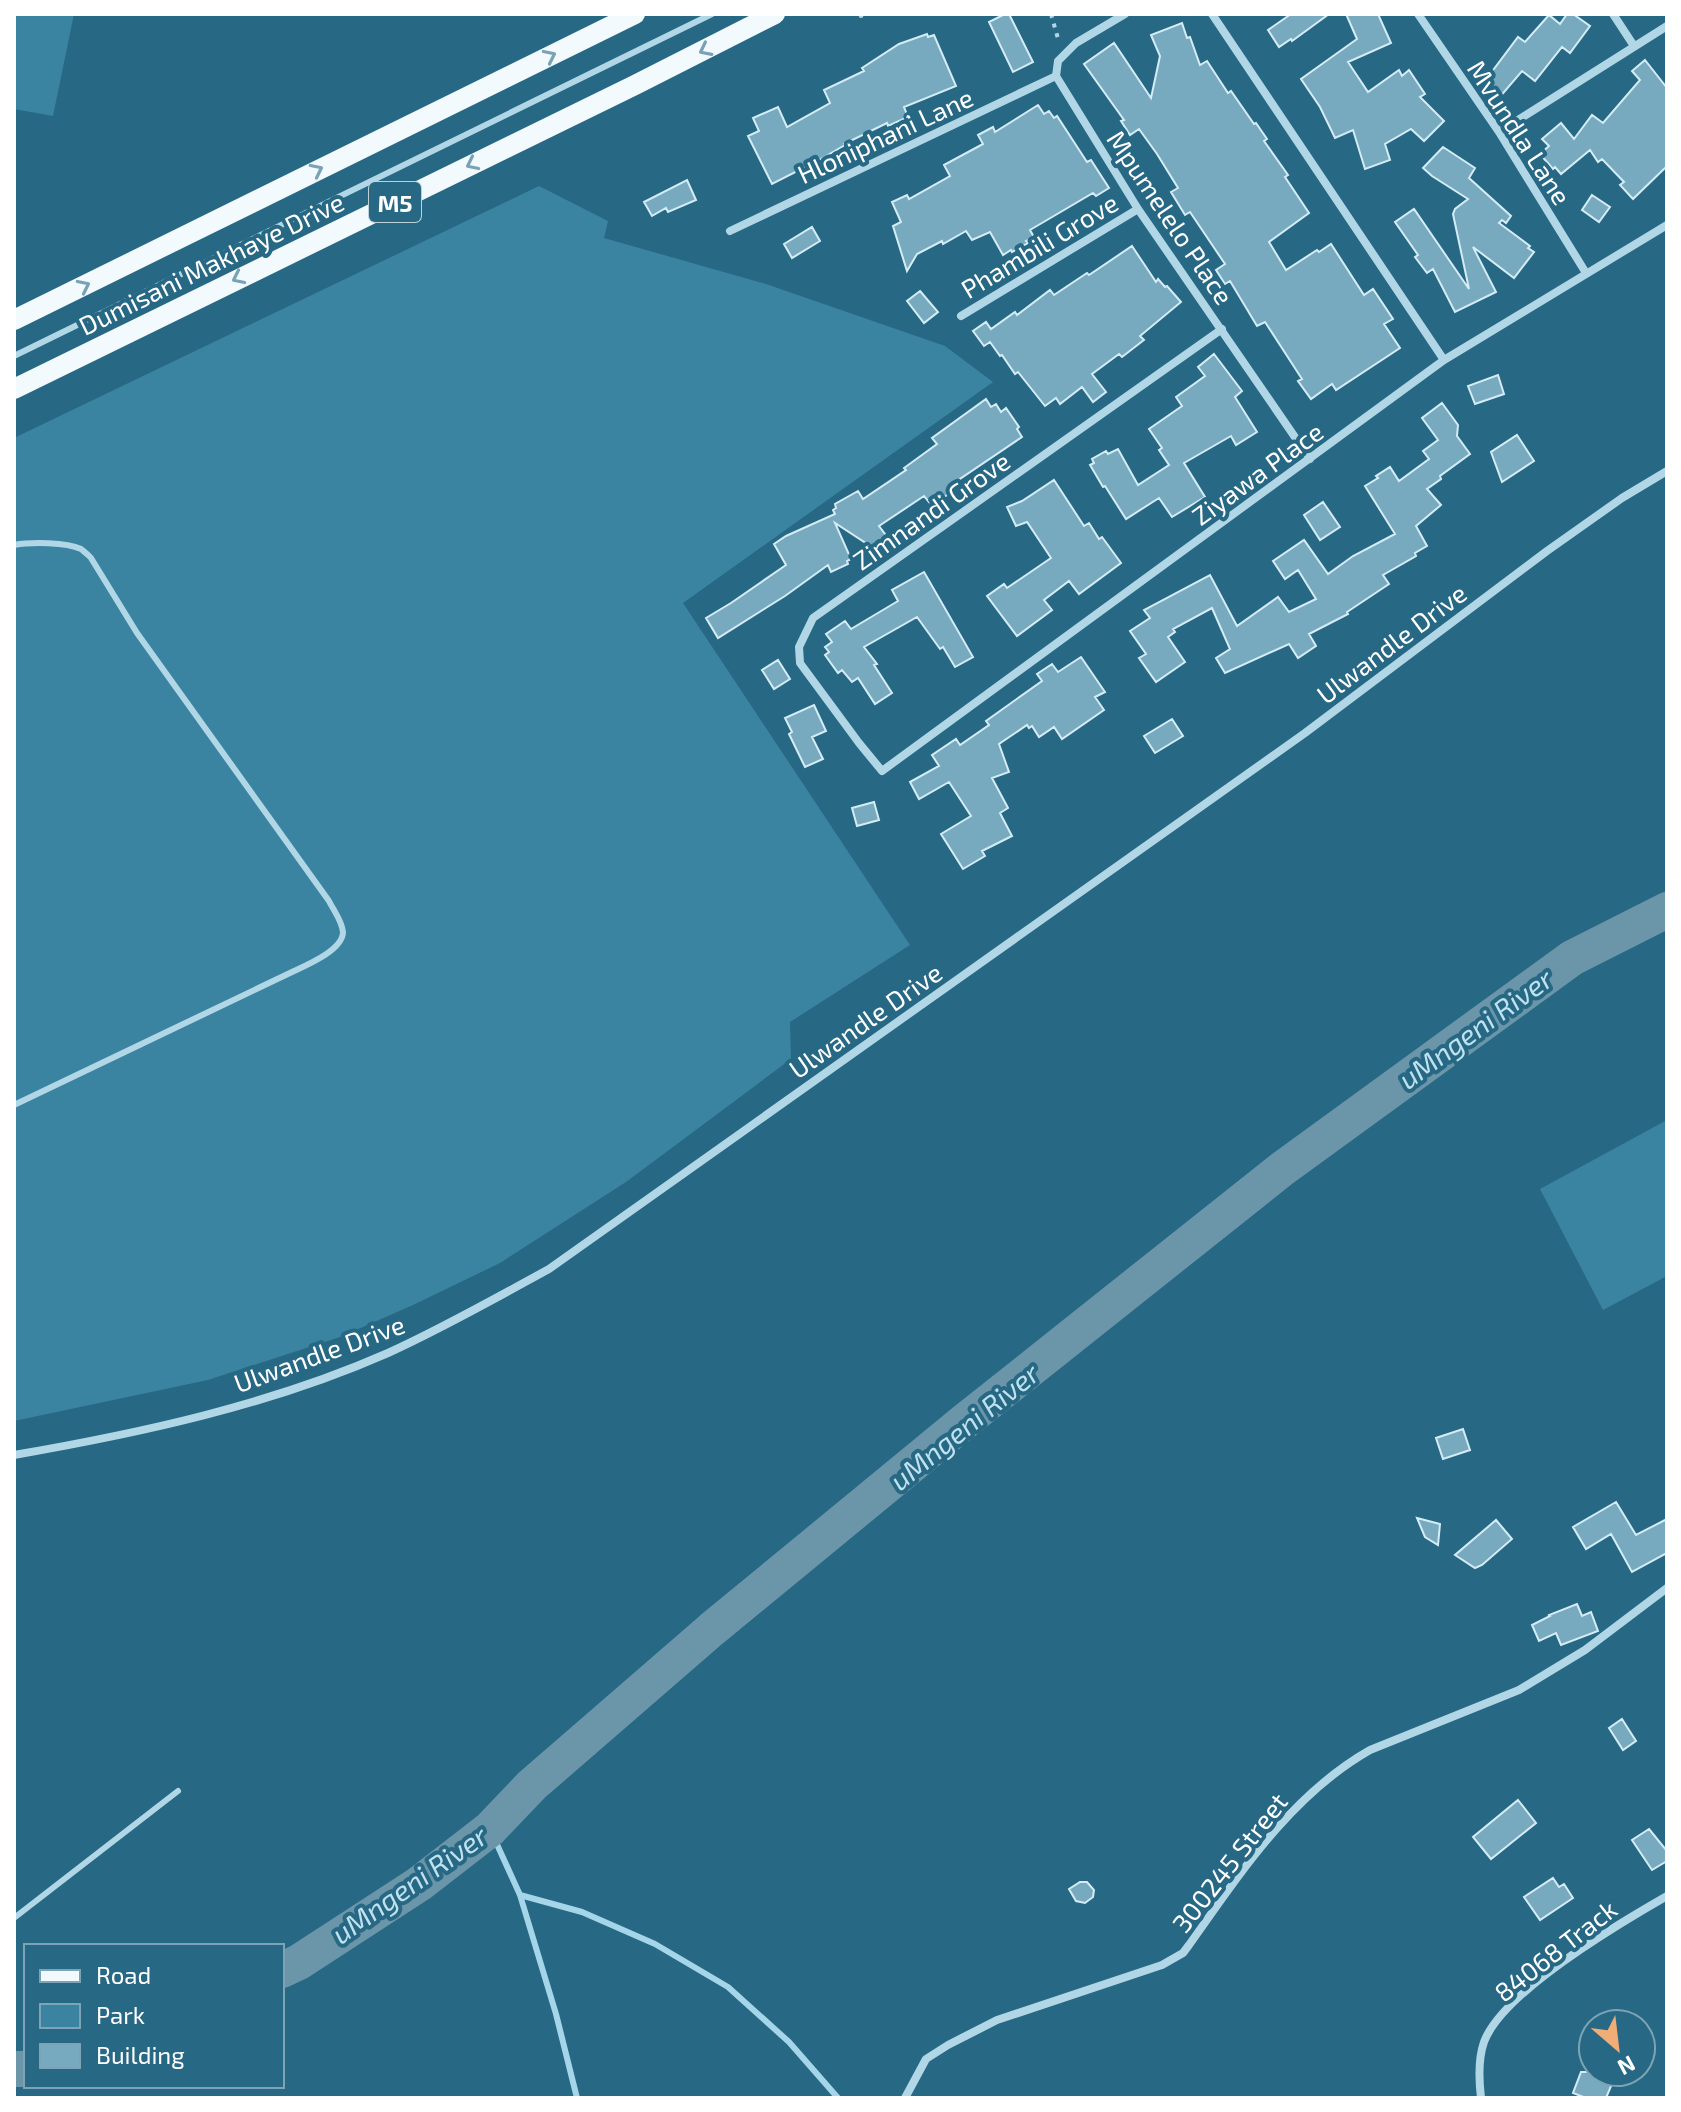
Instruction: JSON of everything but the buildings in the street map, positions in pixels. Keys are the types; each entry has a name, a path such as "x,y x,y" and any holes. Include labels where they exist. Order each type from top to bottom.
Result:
{"main road":[{"name":"Dumisani Makhaye Drive","path":"14,320 635,14"},
{"name":"Dumisani Makhaye Drive","path":"14,389 775,14"}],"street":[{"path":"1056,76 1058,61 1076,43 1125,14"},
{"path":"1212,14 1444,360"},
{"name":"Mvundla Lane","path":"1418,14 1499,132 1586,273"},
{"path":"1613,14 1634,46"},
{"path":"1499,132 1667,26"},
{"name":"Mpumelelo Place","path":"1056,76 1138,209 1310,459"},
{"name":"Hloniphani Lane","path":"730,231 1056,76"},
{"name":"Phambili Grove","path":"961,316 1138,209"},
{"name":"Ziyawa Place","path":"882,771 1444,360 1667,225"},
{"name":"Zimnandi Grove","path":"882,771 800,663 799,647 813,618 1222,329"},
{"name":"Ulwandle Drive","path":"14,1455 86,1443 208,1414 304,1385 387,1353 464,1316 549,1269 1305,733 1547,551 1622,498 1667,471"},
{"name":"300245 Street","path":"905,2098 926,2059 948,2045 997,2020 1118,1981 1173,1959 1189,1945 1255,1853 1311,1792 1346,1764 1370,1750 1519,1690 1585,1650 1667,1588"},
{"name":"84068 Track","path":"1481,2098 1483,2043 1496,2021 1539,1981 1606,1931 1667,1896"}],"lane":[{"path":"14,356 712,14"},
{"path":"14,545 64,546 81,549 91,558 137,633 329,901 341,923 343,936 334,948 302,967 14,1105"},
{"path":"14,1918 178,1791"}],"path":[{"path":"1051,14 1063,55"}],"green space":[{"path":"14,14 74,14 53,116 14,109"},
{"path":"539,186 608,221 604,238 766,284 945,346 993,382 683,603 910,945 790,1022 791,1059 626,1182 500,1263 340,1337 208,1380 14,1421 14,438"},
{"path":"1667,1120 1667,1276 1603,1310 1540,1189"}],"waterway":[{"name":"uMngeni River","path":"284,1969 419,1884 490,1829 532,1785 712,1629 965,1421 1282,1169 1572,958 1667,910"},
{"path":"490,1829 520,1895 556,2014 577,2098"},
{"path":"520,1895 582,1912 655,1944 728,1987 789,2042 838,2098"},
{"name":"uMngeni River","path":"14,2069 24,2069"}]}
